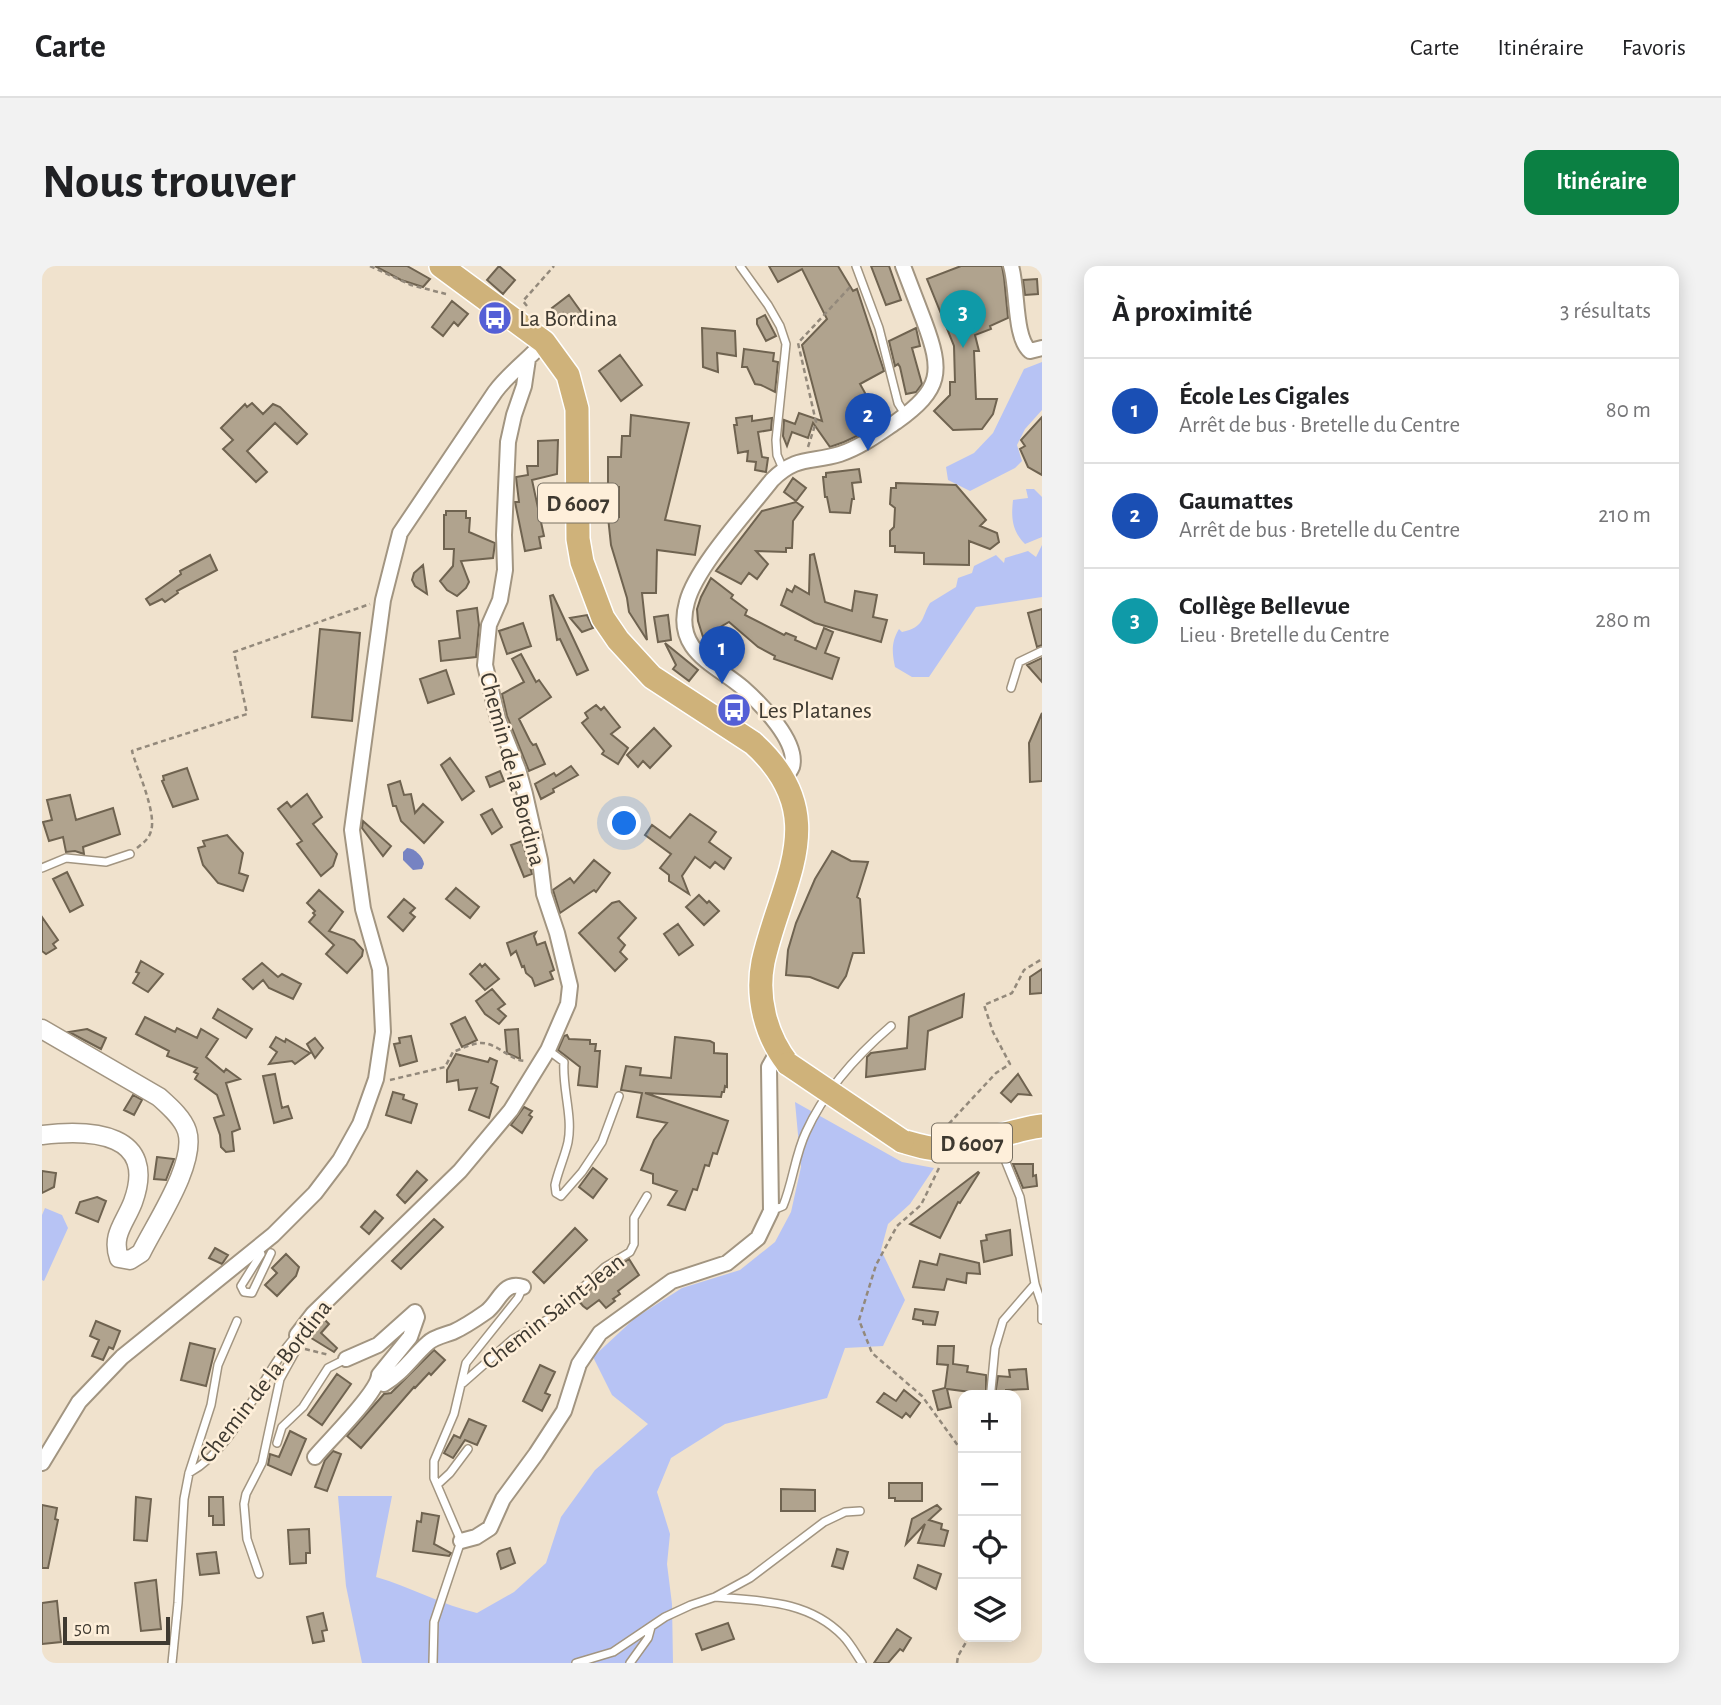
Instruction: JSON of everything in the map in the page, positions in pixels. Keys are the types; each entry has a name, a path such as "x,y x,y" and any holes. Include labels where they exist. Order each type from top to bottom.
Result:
{"main road":[{"name":"D 6007","path":"441,266 536,351 556,356 568,375 577,409 578,539 590,588 603,618 633,659 652,677 738,732 765,754 783,780 792,800 797,823 795,860 763,963 761,987 769,1033 783,1057 902,1141 922,1147 943,1149 1022,1128 1042,1126"}],"street":[{"path":"783,780 792,770 793,757 787,737 742,687 699,655 688,639 684,620 686,603 696,579 783,469 804,460 831,457 863,445 920,403 931,387 936,370 935,351 903,266"},
{"path":"1011,266 1021,342 1030,351 1042,348"},
{"path":"42,1463 79,1402 122,1357 264,1251 315,1194 340,1160 360,1124 374,1084 383,1032 380,969 363,909 352,830 383,600 400,533 508,374 536,351"},
{"name":"Chemin de la Bordina","path":"296,1341 328,1298 460,1171 511,1110 546,1053 568,1004 570,986 544,894 540,860 525,794 498,719 485,665 489,625 500,600 505,570 508,442 514,415 536,351"},
{"path":"765,754 775,738 775,724"},
{"path":"42,1029 159,1097 175,1112 187,1130 189,1148 181,1175 141,1253 130,1260 119,1258 115,1247 117,1234 132,1204 138,1183 136,1156 125,1144 104,1136 57,1133 42,1135"},
{"path":"771,1211 769,1067 783,1057"},
{"name":"Chemin Saint-Jean","path":"461,1541 484,1533 490,1528 503,1499 564,1411 579,1364 600,1333 672,1281 727,1263 758,1238 771,1211"},
{"name":"Chemin Saint-Jean","path":"379,1382 384,1384 398,1377 429,1340 455,1331 488,1311 502,1292 511,1286 523,1287"},
{"path":"316,1457 379,1382 379,1374 410,1337 418,1317 415,1312 378,1345 346,1359"}],"lane":[{"path":"740,266 768,305 786,344 776,440 777,456 783,469"},
{"path":"856,266 879,328 898,403 905,414"},
{"path":"1011,688 1019,662 1042,651"},
{"path":"42,868 66,858 106,862 130,854"},
{"name":"Chemin Saint-Jean","path":"771,1211 783,1206 791,1188 805,1133 840,1075 891,1026"},
{"path":"546,1053 564,1062 563,1084 568,1109 568,1140 555,1185 556,1193 561,1196 582,1172 602,1142 619,1096"},
{"path":"999,1135 1001,1150 1020,1197 1035,1284 1042,1305 1042,1320"},
{"name":"Chemin Saint-Jean","path":"463,1383 513,1339 550,1318 605,1267 630,1251 634,1244 634,1218 647,1196"},
{"path":"264,1251 252,1293 244,1292 241,1286 264,1251"},
{"path":"991,1390 995,1348 1003,1321 1035,1284"},
{"name":"Chemin Saint-Jean","path":"461,1541 434,1478 434,1461 454,1414 466,1363 518,1298 523,1287"},
{"path":"189,1473 211,1405 218,1365 237,1321"},
{"path":"259,1574 247,1539 244,1504 246,1494 262,1463 280,1379 295,1353 296,1341"},
{"name":"Chemin de la Bordina","path":"172,1663 184,1499 189,1473 203,1465 223,1442 296,1341"},
{"path":"277,1443 282,1427 303,1407 328,1368 346,1359"},
{"path":"438,1485 468,1449"},
{"path":"576,1663 614,1652 665,1617 715,1597 750,1578 824,1521 845,1512 860,1511"},
{"path":"433,1663 434,1622 461,1541"},
{"path":"715,1597 776,1602 820,1617 844,1637 862,1663"},
{"path":"629,1663 648,1638 651,1627"}],"path":[{"path":"370,266 411,285 452,295"},
{"path":"532,310 523,301 554,266"},
{"path":"804,460 816,422 799,342 861,276"},
{"path":"130,854 146,841 152,829 150,808 132,751 247,714 234,652 383,600"},
{"path":"961,1453 922,1396 872,1353 859,1320 876,1265 897,1226 921,1205 939,1171 943,1130 996,1073 1010,1064 992,1032 984,1004 1012,993 1024,970 1042,959"},
{"path":"374,1084 445,1067 453,1052 480,1043 495,1046 518,1060 530,1061 546,1053"},
{"path":"296,1341 346,1359"},
{"path":"957,1663 966,1642"}],"shaded area":[{"path":"1042,362 1042,410 1025,429 1017,445 1022,461 1015,468 970,491 948,480 946,467 974,453 993,433 1024,369"},
{"path":"1026,489 1034,489 1042,497 1042,537 1025,544 1015,529 1012,513 1013,500 1028,498"},
{"path":"1042,545 1042,597 976,607 929,677 912,677 895,667 893,648 899,629 902,632 919,625 930,603 956,587 958,578 972,573 974,566 996,555 1004,563 1005,558 1028,551 1036,557"},
{"path":"407,848 420,856 424,864 422,869 413,870 403,860 403,852"},
{"path":"795,1102 902,1162 934,1168 910,1204 888,1224 881,1250 905,1300 883,1346 845,1348 827,1398 725,1424 671,1458 657,1492 670,1534 667,1564 672,1604 673,1663 362,1663 346,1586 338,1496 392,1496 376,1577 477,1613 514,1592 546,1563 561,1517 595,1470 648,1424 612,1395 593,1357 635,1318 682,1288 740,1270 775,1242 791,1212 801,1167"},
{"path":"45,1208 62,1215 68,1228 44,1281 42,1215"}],"building":[{"path":"375,266 407,266 430,279 423,287 401,280"},
{"path":"499,266 515,280 503,294 487,280"},
{"path":"769,266 838,266 853,291 857,289 884,371 860,384 875,411 855,426 859,435 830,447 813,423 808,438 792,432 787,446 783,436 784,420 795,424 799,413 822,421 802,345 827,319 802,269 778,282"},
{"path":"871,266 889,266 901,300 886,305"},
{"path":"961,266 1002,266 1004,277 1008,318 975,335 979,351 974,351 976,399 997,399 993,414 982,429 953,430 934,411 950,395 950,382 955,382 954,346 927,279"},
{"path":"1037,279 1038,294 1025,295 1023,280"},
{"path":"569,295 584,316 572,325 563,313 558,317 552,308"},
{"path":"452,301 468,314 458,326 454,322 443,336 432,327"},
{"path":"765,315 776,336 766,341 757,324 757,319"},
{"path":"702,328 735,331 736,356 717,353 718,372 703,367"},
{"path":"916,328 920,346 912,348 922,384 916,392 906,394 900,367 898,364 895,366 889,341"},
{"path":"744,349 774,353 773,361 778,362 775,392 755,384 747,367 742,367"},
{"path":"620,355 642,385 621,401 599,371"},
{"path":"252,403 263,414 273,404 280,407 307,434 297,444 275,423 247,451 267,472 256,482 223,449 233,440 221,428 245,404 247,407"},
{"path":"631,415 689,423 665,520 700,526 695,555 657,550 656,593 642,593 647,640 629,612 611,545 608,517 619,517 619,487 608,487 608,457 621,457 622,436 630,436"},
{"path":"752,416 752,421 772,418 771,430 758,432 762,457 768,458 766,472 755,470 756,462 747,461 748,451 738,453 734,425 737,425 736,418"},
{"path":"1042,417 1042,475 1028,467 1020,449 1025,446 1021,440"},
{"path":"558,440 557,474 532,480 544,536 539,537 541,548 525,551 515,502 519,502 516,477 528,475 527,466 538,466 538,441"},
{"path":"859,469 861,482 852,483 854,499 850,513 830,512 823,477 826,477 826,473"},
{"path":"793,478 806,488 796,501 784,492"},
{"path":"896,483 956,485 986,520 980,526 997,533 999,542 990,549 969,541 969,565 924,564 924,553 895,552 895,546 890,546 890,531 894,527 895,508 890,504 891,488 896,488"},
{"path":"796,502 803,507 793,521 792,548 786,548 786,552 756,551 768,564 757,579 749,573 741,584 716,571 762,511"},
{"path":"446,511 466,511 466,518 470,518 469,532 495,543 493,558 461,561 469,582 457,596 447,590 440,581 453,566 454,549 444,549"},
{"path":"814,554 825,602 852,611 855,591 877,595 873,617 887,620 881,642 815,623 781,605 787,589 792,592 795,586 809,594 810,555"},
{"path":"210,555 217,570 177,591 178,593 165,602 162,599 150,605 146,599 181,574 180,571"},
{"path":"423,565 427,594 415,586 412,580 414,573"},
{"path":"711,578 747,610 745,615 784,635 786,633 796,637 795,640 816,649 824,628 833,632 825,653 839,658 832,679 774,659 775,656 758,647 729,622 703,637 697,609"},
{"path":"553,595 588,670 577,675 560,639 557,640 550,596"},
{"path":"477,608 479,625 476,657 441,661 439,641 460,638 457,611"},
{"path":"1042,609 1042,645 1037,647 1028,613"},
{"path":"587,615 593,628 582,632 570,618"},
{"path":"668,615 671,640 658,642 654,617"},
{"path":"523,623 531,646 507,654 499,631"},
{"path":"320,629 360,633 352,721 312,717"},
{"path":"665,643 698,670 689,681 673,669 676,665"},
{"path":"521,654 536,682 539,680 551,697 519,719 530,741 533,745 536,744 545,764 529,771 507,716 502,694 524,682 512,659"},
{"path":"1042,658 1042,682 1027,665"},
{"path":"446,670 454,694 428,703 420,679"},
{"path":"596,705 601,710 604,707 620,727 611,734 628,748 618,764 602,754 604,751 582,723 588,718 585,713"},
{"path":"1042,713 1042,781 1030,782 1029,743"},
{"path":"654,728 671,746 650,768 643,761 638,767 627,755"},
{"path":"450,758 474,791 462,800 441,765"},
{"path":"571,766 578,775 541,799 535,784 554,773 556,776"},
{"path":"187,768 198,799 173,807 162,781 163,776"},
{"path":"500,771 504,781 490,787 486,777"},
{"path":"400,781 404,795 411,794 415,813 423,804 443,822 424,843 401,821 396,806 393,806 388,785"},
{"path":"307,794 322,817 313,824 337,854 333,866 321,876 297,844 302,841 278,809 287,802 291,807"},
{"path":"70,795 76,820 113,808 120,834 83,847 84,854 66,852 63,837 49,841 43,822 52,820 47,800"},
{"path":"492,809 502,827 492,834 481,815"},
{"path":"690,814 716,832 709,842 731,858 724,869 715,862 710,868 695,857 682,876 689,894 669,881 669,875 660,868 671,854 645,835 652,825 670,838"},
{"path":"363,821 391,846 383,856 362,828"},
{"path":"227,835 243,853 239,873 248,876 243,891 218,883 203,865 198,848 205,846 203,841"},
{"path":"522,841 532,874 524,877 511,845"},
{"path":"832,851 851,861 868,862 857,897 860,899 864,953 853,953 846,976 838,988 810,977 786,975 788,950 796,923 815,879"},
{"path":"594,860 610,873 596,892 594,890 560,913 553,890 570,878 574,883"},
{"path":"67,872 83,905 70,912 53,879"},
{"path":"456,888 479,907 470,918 446,899"},
{"path":"319,890 343,912 329,931 354,940 363,950 362,956 347,973 326,954 334,945 309,922 315,911 307,903"},
{"path":"699,895 719,911 704,925 686,907"},
{"path":"404,899 415,908 410,913 415,917 403,931 388,917"},
{"path":"619,901 636,918 618,938 625,945 620,952 627,959 615,971 579,933 612,903"},
{"path":"42,917 58,940 53,944 56,948 46,954 42,951"},
{"path":"678,924 693,945 679,955 664,934"},
{"path":"536,932 534,936 537,945 545,942 554,970 550,972 553,979 535,986 524,966 522,967 516,951 511,955 507,943"},
{"path":"141,961 163,974 148,992 133,983 139,973 136,972"},
{"path":"262,963 278,977 282,974 301,984 293,999 269,988 263,980 253,989 243,979"},
{"path":"480,964 482,967 485,964 499,979 485,990 470,974"},
{"path":"1042,969 1042,993 1030,994 1030,977"},
{"path":"492,989 505,1004 498,1009 506,1016 499,1024 485,1014 476,1001"},
{"path":"964,994 962,1017 928,1031 925,1069 866,1077 867,1057 871,1053 907,1048 909,1017"},
{"path":"218,1009 252,1029 246,1038 213,1018"},
{"path":"145,1017 175,1032 177,1028 197,1038 201,1029 218,1039 206,1057 224,1072 226,1069 240,1079 226,1083 240,1129 232,1132 234,1151 226,1152 221,1147 214,1118 224,1115 217,1095 195,1079 198,1074 194,1072 197,1068 167,1056 169,1051 136,1034"},
{"path":"465,1017 477,1040 462,1047 451,1024"},
{"path":"87,1029 106,1038 101,1049 69,1032"},
{"path":"518,1029 520,1059 507,1053 505,1030"},
{"path":"567,1035 569,1039 590,1040 590,1044 596,1044 595,1051 600,1051 597,1087 578,1085 580,1067 558,1050"},
{"path":"411,1036 417,1061 400,1066 394,1044 400,1043 399,1038"},
{"path":"276,1037 285,1042 286,1039 310,1053 295,1064 292,1061 269,1064 277,1052 270,1047"},
{"path":"675,1037 710,1041 714,1043 714,1053 727,1054 727,1087 725,1086 721,1097 645,1093 728,1121 717,1154 713,1153 709,1166 705,1165 697,1190 693,1189 685,1210 668,1205 677,1191 653,1183 653,1174 641,1170 654,1140 667,1123 637,1117 642,1093 621,1090 626,1066 641,1068 640,1075 671,1078"},
{"path":"315,1038 323,1048 315,1058 307,1044"},
{"path":"456,1054 488,1062 490,1058 497,1061 491,1083 498,1087 489,1118 469,1110 477,1088 459,1090 458,1080 447,1082 447,1070"},
{"path":"275,1074 282,1108 288,1106 292,1118 274,1123 263,1076"},
{"path":"1018,1074 1031,1095 1018,1094 1011,1102 1001,1093"},
{"path":"393,1092 404,1095 403,1099 417,1104 411,1123 386,1115"},
{"path":"133,1095 142,1100 134,1115 124,1110"},
{"path":"524,1107 532,1111 529,1115 532,1117 522,1133 511,1125"},
{"path":"157,1157 174,1159 166,1180 154,1179"},
{"path":"1013,1164 1033,1164 1033,1176 1036,1175 1037,1186 1023,1188"},
{"path":"593,1168 607,1179 593,1198 579,1187"},
{"path":"42,1171 56,1173 54,1187 42,1193"},
{"path":"417,1171 427,1180 405,1203 397,1195"},
{"path":"978,1172 960,1203 958,1202 940,1238 910,1224"},
{"path":"97,1197 106,1201 98,1222 76,1213 80,1202"},
{"path":"375,1211 383,1218 369,1234 361,1227"},
{"path":"434,1219 443,1227 401,1269 392,1261"},
{"path":"575,1228 587,1240 544,1283 533,1272"},
{"path":"1010,1230 1012,1255 984,1262 981,1241 987,1240 986,1235"},
{"path":"215,1248 228,1255 222,1264 209,1258"},
{"path":"286,1254 299,1267 296,1276 277,1296 265,1285 277,1273 272,1268"},
{"path":"940,1254 979,1263 980,1274 967,1273 966,1283 947,1279 944,1290 913,1287 920,1261 937,1265"},
{"path":"629,1259 639,1275 618,1291 620,1294 613,1299 615,1301 606,1308 599,1300 587,1309 583,1306 578,1300 609,1272"},
{"path":"915,1309 938,1312 935,1325 923,1324 923,1321 913,1319"},
{"path":"323,1318 329,1324 321,1333 337,1348 334,1352 308,1336"},
{"path":"96,1321 120,1331 113,1349 109,1347 103,1360 92,1356 99,1340 90,1336"},
{"path":"190,1343 215,1349 206,1386 181,1380"},
{"path":"938,1346 954,1346 953,1364 968,1366 967,1372 986,1375 986,1390 947,1389 951,1407 938,1410 933,1391 945,1388 948,1365 937,1364"},
{"path":"434,1350 445,1360 431,1375 429,1373 414,1387 361,1448 347,1436 384,1394 391,1393"},
{"path":"540,1365 555,1372 545,1393 550,1395 542,1411 523,1401"},
{"path":"1026,1369 1028,1389 996,1390 998,1376 1010,1377 1009,1370"},
{"path":"337,1374 351,1384 322,1425 308,1415"},
{"path":"904,1390 920,1403 910,1417 906,1413 902,1418 877,1402 884,1393 896,1401"},
{"path":"469,1419 486,1426 477,1445 465,1440 453,1458 444,1453 454,1435 460,1438"},
{"path":"290,1431 306,1439 291,1475 268,1465 270,1454 279,1457"},
{"path":"333,1451 341,1454 327,1491 315,1487 325,1460"},
{"path":"889,1483 922,1483 922,1501 895,1501 895,1498 889,1498"},
{"path":"781,1489 815,1490 815,1511 781,1511"},
{"path":"136,1497 151,1499 147,1541 134,1540"},
{"path":"209,1497 223,1497 224,1525 213,1525 213,1516 209,1516"},
{"path":"42,1505 57,1508 55,1519 58,1520 48,1568 42,1568"},
{"path":"937,1505 941,1509 929,1520 942,1524 941,1529 948,1531 944,1546 918,1543 925,1524 906,1544 912,1519"},
{"path":"422,1513 439,1516 434,1544 451,1553 449,1556 413,1551 417,1521 421,1522"},
{"path":"309,1529 310,1553 306,1553 306,1563 290,1564 288,1530"},
{"path":"510,1548 515,1563 501,1569 497,1554"},
{"path":"837,1549 848,1552 843,1569 832,1566"},
{"path":"216,1552 219,1573 200,1575 197,1554"},
{"path":"918,1565 941,1574 936,1589 914,1578"},
{"path":"156,1580 161,1629 141,1631 135,1583"},
{"path":"57,1601 61,1642 42,1644 42,1603"},
{"path":"323,1613 327,1630 322,1631 324,1641 313,1643 307,1617"},
{"path":"728,1623 734,1639 702,1650 696,1634"},
{"path":"897,1629 911,1638 903,1651 900,1649 888,1663 874,1663"}],"place":[{"name":"La Bordina","path":"495,318"},
{"name":"Collège Bellevue","path":"963,348"},
{"name":"Gaumattes","path":"868,451"},
{"name":"École Les Cigales","path":"722,684"},
{"name":"Les Platanes","path":"734,710"}]}
